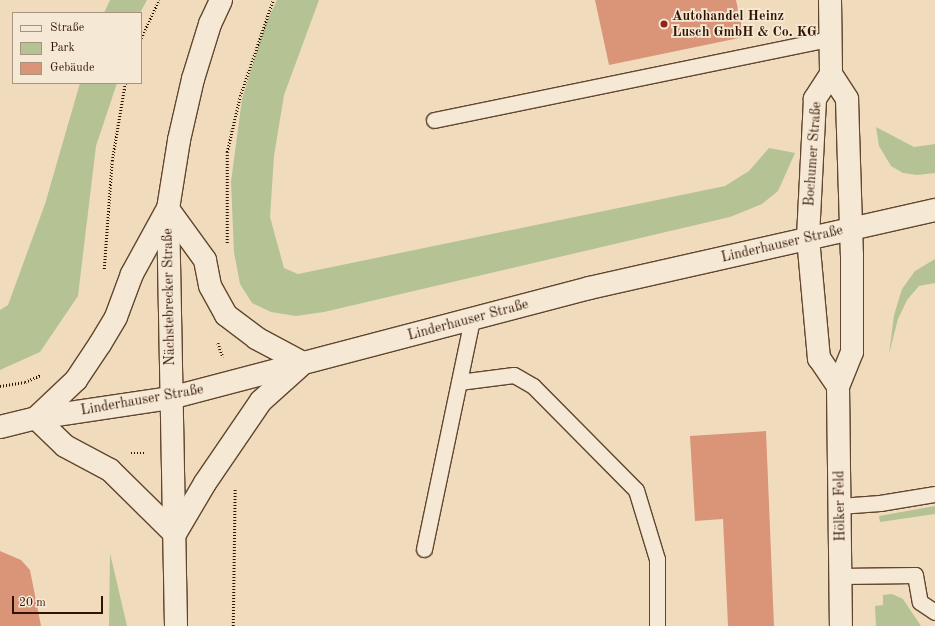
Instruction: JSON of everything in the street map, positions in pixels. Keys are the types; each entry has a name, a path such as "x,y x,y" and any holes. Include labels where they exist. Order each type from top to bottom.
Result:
{"main road":[{"name":"Nächstebrecker Straße","path":"176,626 175,534 170,398 168,209 179,140 194,79 210,24 221,0"},
{"name":"Bochumer Straße","path":"830,0 831,74 847,100 850,228"},
{"name":"Bochumer Straße","path":"808,238 815,99 831,74"},
{"path":"168,209 205,260 210,286 226,315 256,338 303,363 261,401 213,471 175,534 110,470 65,446 36,418 76,380 100,344 116,317 132,274 168,209"},
{"name":"Linderhauser Straße","path":"0,426 36,418 170,398 589,288 935,210"},
{"name":"Hölker Feld","path":"841,626 838,386 852,352 850,228"},
{"path":"808,238 819,358 838,386"}],"lane":[{"path":"434,120 830,39"},
{"path":"424,549 472,319"},
{"path":"458,382 514,376 533,386 636,490 657,559 658,626"},
{"path":"839,506 880,503 935,494"},
{"path":"841,576 915,575 920,602 935,612"}],"path":[{"path":"142,36 159,0"},
{"path":"227,249 227,152 240,96 273,0"},
{"path":"104,271 112,161 125,84"},
{"path":"0,386 24,382 44,373"},
{"path":"233,626 235,488"}],"green space":[{"path":"110,0 147,0 141,12 104,12"},
{"path":"277,0 319,0 284,95 274,156 270,217 284,268 298,274 725,186 749,171 769,148 795,153 778,191 762,204 730,217 324,312 296,316 271,312 252,303 240,284 234,252 231,182 242,99 265,25"},
{"path":"80,84 117,84 96,146 78,296 40,352 0,370 0,310 8,305 45,204"},
{"path":"876,127 914,147 935,144 935,173 917,175 903,173 891,166 879,146"},
{"path":"935,259 935,283 919,286 907,300 898,319 889,354 894,315 902,289 915,271"},
{"path":"935,506 935,514 880,522 879,516"},
{"path":"110,553 127,626 109,626"},
{"path":"892,594 903,599 921,626 876,626 875,606 883,605 883,595"}],"building":[{"path":"595,0 736,0 744,37 609,65"},
{"path":"766,431 774,626 728,626 723,519 695,521 690,436"},
{"path":"0,551 21,560 30,570 41,626 0,626"}],"place":[{"name":"Autohandel Heinz Lusch GmbH & Co. KG","path":"664,24"}]}
